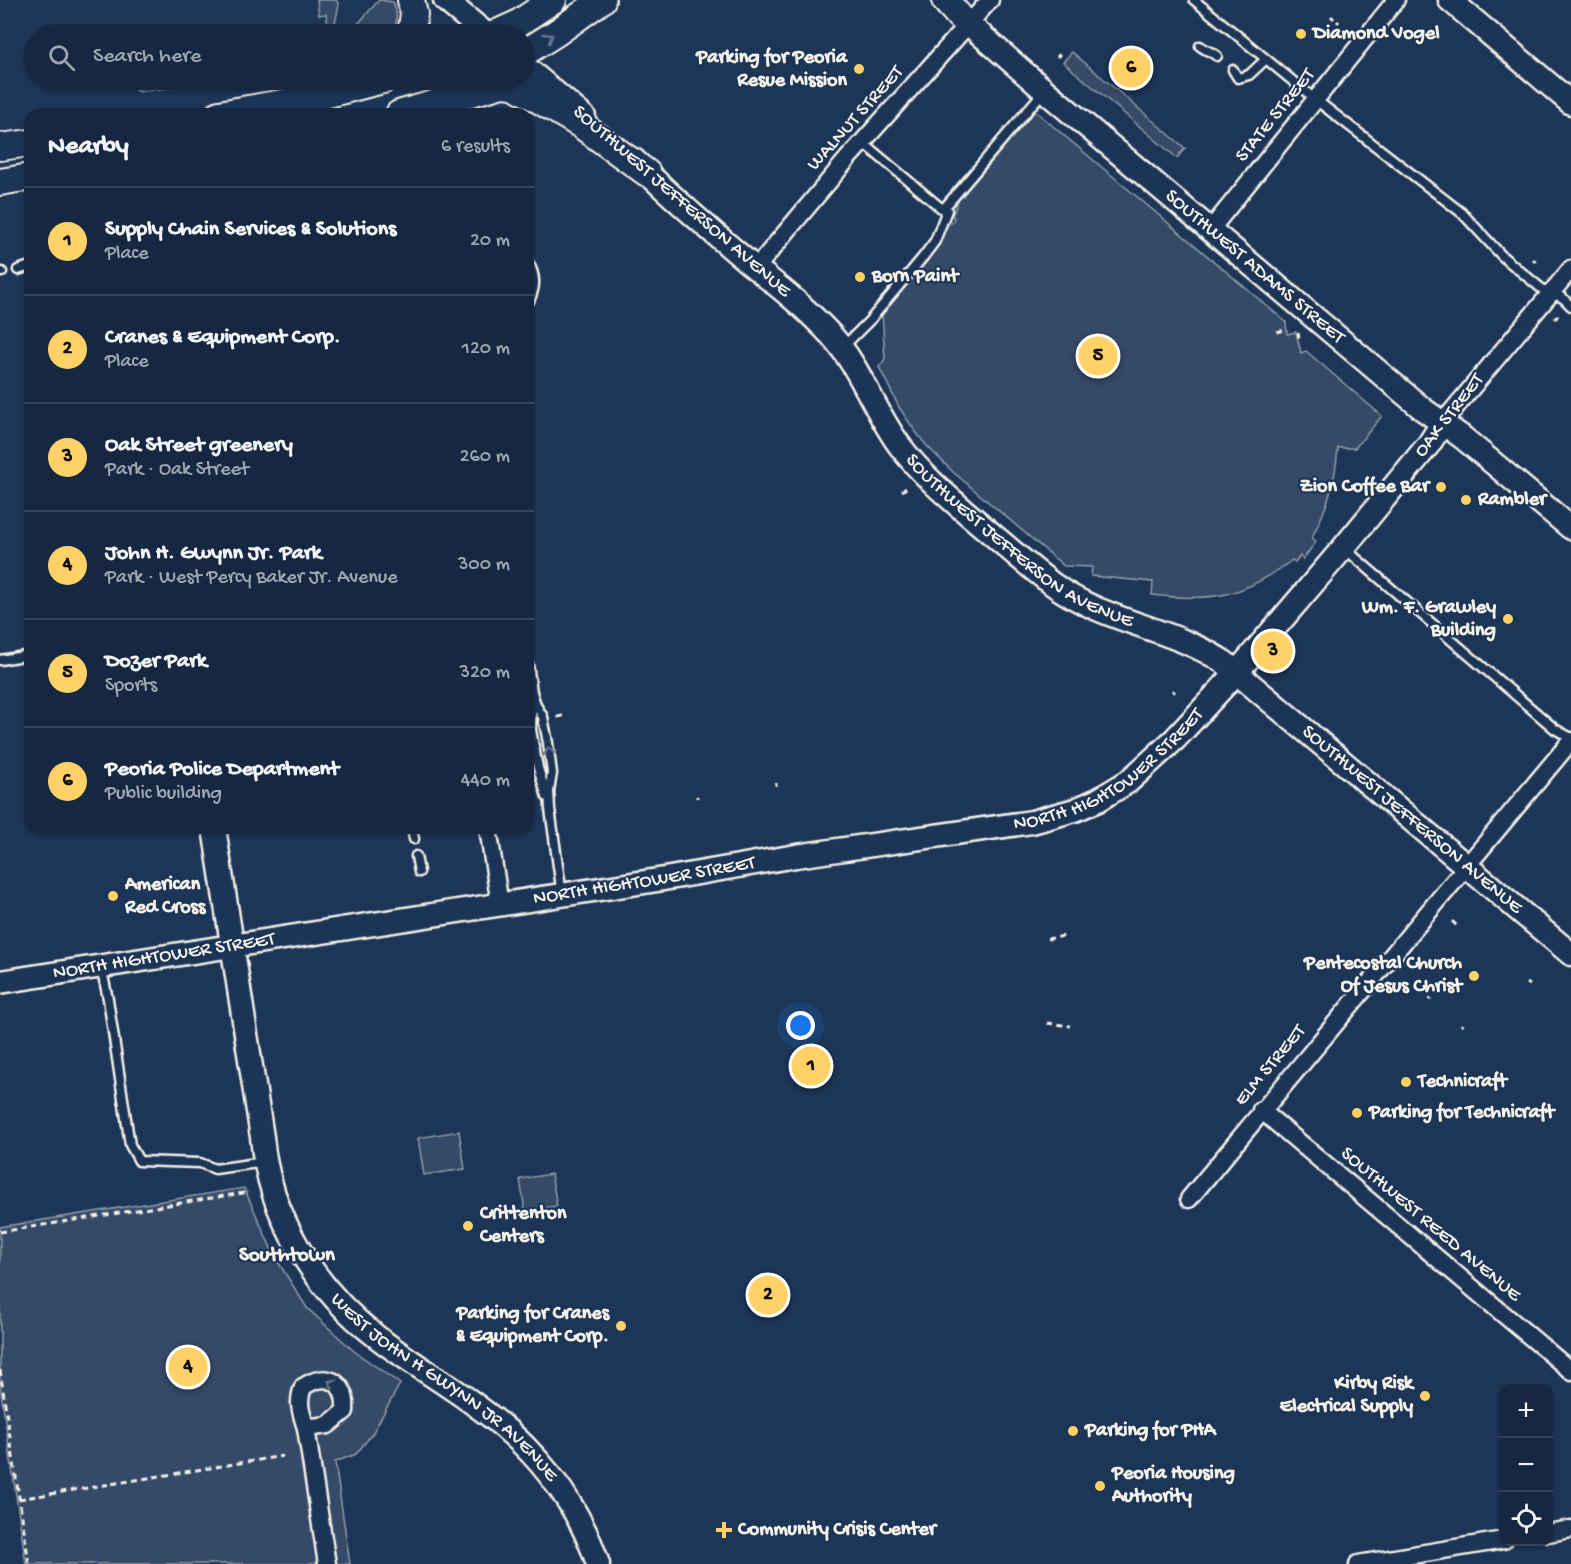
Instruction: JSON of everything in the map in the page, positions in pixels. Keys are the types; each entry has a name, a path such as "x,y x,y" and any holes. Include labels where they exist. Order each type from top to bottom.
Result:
{"main road":[{"path":"411,0 414,14 412,24"},
{"path":"517,24 553,0"},
{"path":"534,47 602,0"},
{"path":"235,108 308,90"},
{"path":"254,108 344,90"},
{"path":"398,108 446,90"},
{"path":"420,108 481,90"},
{"path":"522,90 581,125 647,173"},
{"path":"0,147 24,144"},
{"path":"0,182 24,178"}],"street":[{"path":"445,0 474,24"},
{"name":"WALNUT STREET","path":"756,268 862,142 953,10 990,0"},
{"name":"STATE STREET","path":"1211,229 1396,0"},
{"path":"1450,0 1571,103"},
{"name":"SOUTHWEST ADAMS STREET","path":"953,10 1044,90 1424,410 1571,528"},
{"name":"SOUTHWEST JEFFERSON AVENUE","path":"534,75 808,312 842,348 889,430 916,465 951,500 1053,584 1083,602 1120,618 1157,630 1204,650 1224,662 1571,954"},
{"name":"OAK STREET","path":"1237,672 1344,547 1571,269"},
{"name":"NORTH HIGHTOWER STREET","path":"0,982 562,895 796,856 1032,822 1056,816 1098,800 1136,776 1175,739 1237,672"},
{"name":"ELM STREET","path":"1189,1198 1571,740"},
{"name":"WEST JOHN H GWYNN JR AVENUE","path":"215,834 264,1162 274,1197 298,1248 326,1288 376,1337 479,1407 524,1445 568,1501 591,1544 598,1564"},
{"path":"489,834 500,904"},
{"name":"SOUTHWEST REED AVENUE","path":"1261,1110 1571,1371"},
{"path":"306,1428 327,1564"},
{"path":"1553,1532 1571,1529"},
{"path":"1358,1564 1499,1541"}],"lane":[{"path":"1194,0 1316,100 1462,213 1502,256 1542,289 1563,298 1571,306"},
{"path":"1200,46 1208,53 1214,53 1214,59"},
{"path":"1233,75 1249,75 1266,59"},
{"path":"842,348 871,319 935,241 946,210 945,207 1044,90"},
{"path":"862,142 941,207 945,207"},
{"path":"18,270 24,268"},
{"path":"534,276 534,291"},
{"path":"1344,547 1550,725 1571,740"},
{"path":"0,660 24,657"},
{"path":"534,698 543,717 548,743 552,773 549,791 550,809 562,895"},
{"path":"534,746 550,809"},
{"path":"413,834 414,839"},
{"path":"416,856 419,872"},
{"path":"101,966 130,1145 139,1161 200,1163 215,1169 264,1162"}],"path":[{"path":"1277,332 1285,330"},
{"path":"902,491 906,488"},
{"path":"557,717 563,716"},
{"path":"1452,921 1459,928"},
{"path":"1047,939 1064,936"},
{"path":"1047,1023 1070,1026"},
{"path":"0,1232 249,1192"},
{"path":"0,1370 29,1564"},
{"path":"19,1499 283,1456"}],"shaded area":[{"path":"317,0 336,0 339,5 335,23 328,24 326,14 319,15"},
{"path":"379,0 393,2 396,10 395,24 358,24"},
{"path":"1072,52 1185,148 1177,158 1063,62"},
{"path":"1035,111 1286,322 1287,334 1296,332 1301,353 1306,351 1382,416 1355,448 1338,448 1330,494 1312,537 1316,542 1303,559 1300,556 1295,562 1292,560 1258,582 1242,589 1210,597 1192,598 1152,595 1153,582 1091,576 1092,567 1064,566 953,472 925,444 899,407 879,367 885,359 882,313 927,259 949,223 952,223 954,218 952,216 958,201"},
{"path":"459,1131 465,1169 424,1175 418,1138"},
{"path":"551,1174 557,1206 525,1211 520,1179"},
{"path":"244,1188 275,1257 307,1308 354,1351 400,1384 372,1434 356,1454 335,1462 350,1564 26,1564 0,1386 0,1227"}],"place":[{"name":"Diamond Vogel","path":"1301,34"},
{"name":"Peoria Police Department","path":"1131,68"},
{"name":"Parking for Peoria Resue Mission","path":"859,69"},
{"name":"Born Paint","path":"860,277"},
{"name":"Dozer Park","path":"1098,356"},
{"name":"Zion Coffee Bar","path":"1441,487"},
{"name":"Rambler","path":"1466,500"},
{"name":"Wm. F. Grawley Building","path":"1508,619"},
{"name":"Oak Street greenery","path":"1273,651"},
{"name":"American Red Cross","path":"113,896"},
{"name":"Pentecostal Church Of Jesus Christ","path":"1474,976"},
{"name":"Supply Chain Services & Solutions","path":"811,1066"},
{"name":"Technicraft","path":"1406,1082"},
{"name":"Parking for Technicraft","path":"1357,1113"},
{"name":"Crittenton Centers","path":"468,1226"},
{"name":"Cranes & Equipment Corp.","path":"768,1295"},
{"name":"Parking for Cranes & Equipment Corp.","path":"621,1326"},
{"name":"John H. Gwynn Jr. Park","path":"188,1367"},
{"name":"Kirby Risk Electrical Supply","path":"1425,1396"},
{"name":"Parking for PHA","path":"1073,1431"},
{"name":"Peoria Housing Authority","path":"1100,1486"},
{"name":"Community Crisis Center","path":"724,1530"}],"district":[{"name":"Southtown","path":"287,1256"}]}
